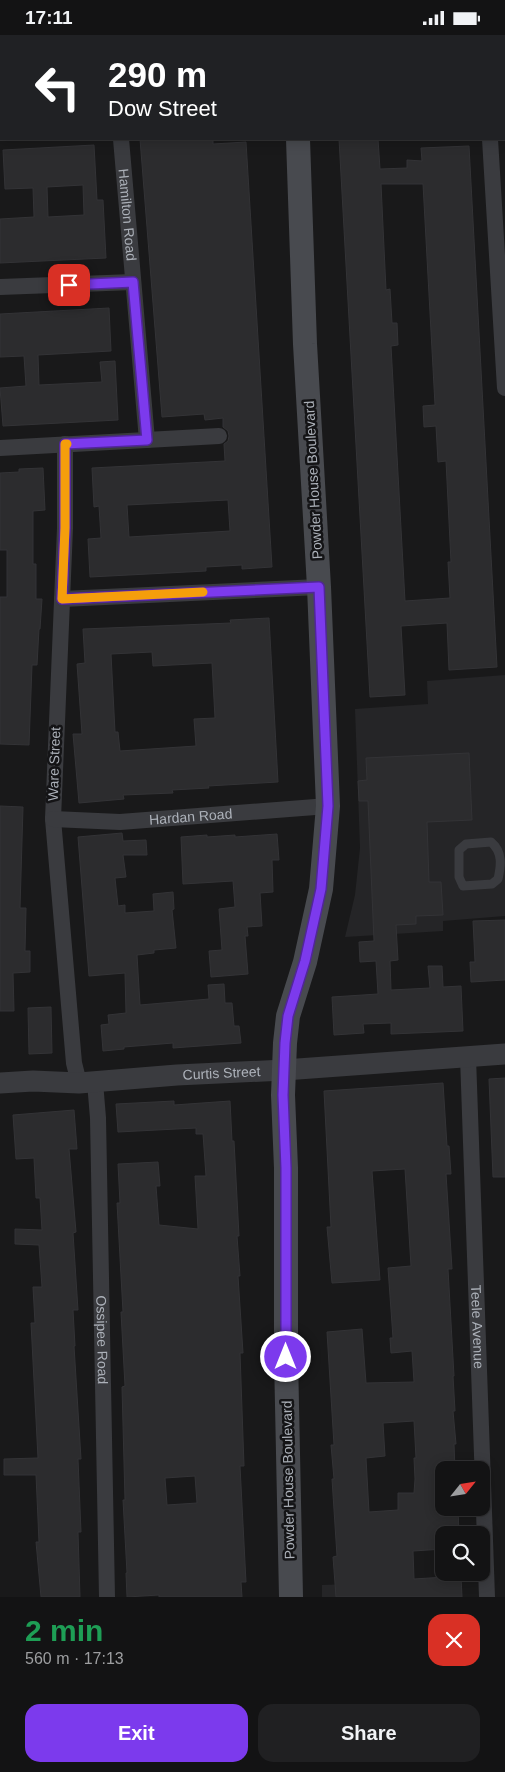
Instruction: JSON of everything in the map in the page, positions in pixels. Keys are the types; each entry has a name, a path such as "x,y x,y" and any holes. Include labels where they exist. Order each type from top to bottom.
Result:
{"main road":[{"name":"Powder House Boulevard","path":"291,1597 286,1357 284,1070 288,1016 305,961 321,889 328,806 319,587 305,344 298,140"}],"street":[{"name":"Hamilton Road","path":"121,140 147,440"},
{"path":"490,140 505,388"},
{"path":"0,287 133,282"},
{"path":"0,448 219,436"},
{"name":"Ware Street","path":"65,444 65,528 52,819 74,1063 87,1083"},
{"path":"62,599 319,587"},
{"name":"Hardan Road","path":"52,819 120,822 328,806"},
{"name":"Curtis Street","path":"0,1083 33,1081 87,1083 177,1075 284,1070 505,1054"},
{"name":"Teele Avenue","path":"468,1057 488,1597"},
{"name":"Ossipee Road","path":"87,1083 98,1128 107,1597"}],"lane":[{"path":"491,842 496,846 503,865 498,879 492,884 463,886 459,877 459,850 466,844 491,842"}],"shaded area":[{"path":"505,675 505,916 443,921 443,931 345,937 355,895 360,848 355,709 428,704 427,681"},
{"path":"381,1583 382,1597 322,1597 322,1585"}],"building":[{"path":"140,140 213,140 213,144 246,142 272,567 242,569 242,565 206,567 206,571 90,577 88,539 101,538 99,506 94,507 92,468 225,461 224,444 228,441 229,436 228,431 223,427 223,418 205,420 204,414 162,417","holes":["228,500 230,531 129,537 127,505"]},
{"path":"339,140 378,140 380,169 407,168 407,160 422,161 421,148 469,146 497,667 449,670 447,623 401,626 405,695 370,697","holes":["381,184 423,184 435,405 423,406 424,427 436,426 438,462 446,461 451,562 448,562 450,598 405,601 391,346 398,345 397,323 392,323 390,289 386,290"]},
{"path":"94,145 97,200 103,200 106,258 0,263 0,219 34,217 33,188 5,189 3,150","holes":["83,185 84,215 48,217 47,187"]},
{"path":"109,308 111,351 38,355 39,385 102,382 100,362 115,361 118,420 3,426 0,388 26,386 24,356 0,357 0,314"},
{"path":"43,468 45,510 33,511 33,564 36,564 36,599 42,599 37,665 32,665 29,745 0,744 0,597 7,597 7,550 0,550 0,473 19,472 19,469"},
{"path":"269,618 278,782 208,786 209,788 172,790 173,793 123,795 124,799 79,803 73,734 82,734 77,664 85,663 83,629 231,623 230,620","holes":["152,652 153,666 212,663 215,718 194,719 196,746 120,751 118,732 115,732 111,654"]},
{"path":"469,753 472,820 427,822 429,882 441,882 443,915 416,916 416,924 396,925 398,960 390,961 391,990 430,988 428,966 442,966 443,987 461,986 463,1031 391,1034 391,1023 363,1024 364,1033 334,1035 332,997 378,994 376,961 360,962 359,942 374,941 368,801 359,801 358,781 367,780 366,758"},
{"path":"0,806 23,807 20,908 26,908 25,951 30,951 30,972 13,973 14,1011 0,1011"},
{"path":"122,833 123,841 146,840 147,855 123,855 126,877 115,878 118,906 125,905 125,913 154,911 153,894 173,892 174,909 172,910 176,948 154,950 154,953 137,955 140,1005 209,999 208,985 224,984 225,1003 232,1003 234,1026 239,1026 241,1043 173,1048 173,1043 124,1047 124,1049 103,1051 101,1025 109,1024 108,1015 126,1013 125,973 89,976 78,837"},
{"path":"277,834 279,860 272,860 273,892 260,893 262,926 247,927 248,936 245,936 248,974 211,977 209,951 222,950 219,909 235,907 233,881 183,884 181,837 235,835 235,837"},
{"path":"505,920 505,980 471,982 470,962 475,962 473,921"},
{"path":"51,1007 52,1053 29,1054 28,1008"},
{"path":"505,1078 505,1177 493,1177 489,1079"},
{"path":"443,1083 447,1146 449,1146 451,1174 446,1174 452,1269 448,1269 456,1444 454,1444 455,1461 435,1461 435,1516 458,1516 459,1526 435,1526 435,1550 413,1551 414,1579 435,1578 435,1581 461,1581 462,1597 336,1597 333,1557 337,1556 331,1445 334,1445 327,1332 362,1329 366,1383 414,1382 412,1351 391,1353 390,1338 393,1338 388,1268 411,1266 405,1169 372,1171 380,1280 332,1283 327,1227 331,1227 324,1091","holes":["414,1421 416,1458 414,1458 414,1493 398,1493 398,1510 369,1512 366,1458 385,1456 383,1423"]},
{"path":"174,1101 174,1105 230,1101 239,1236 237,1236 240,1276 238,1276 243,1353 240,1353 244,1466 240,1466 246,1582 241,1582 242,1597 159,1597 159,1595 127,1597 123,1500 125,1500 122,1387 125,1386 117,1203 120,1203 118,1164 158,1162 160,1186 156,1186 159,1225 198,1229 195,1176 206,1176 203,1134 196,1134 196,1128 118,1132 116,1104","holes":["195,1476 197,1503 167,1505 165,1478"]},
{"path":"74,1110 77,1149 69,1149 76,1232 73,1233 78,1310 73,1310 81,1459 78,1459 81,1532 78,1532 80,1597 41,1597 36,1542 39,1542 36,1475 4,1475 4,1459 38,1458 31,1323 35,1323 33,1287 42,1287 39,1245 15,1244 15,1229 42,1230 40,1198 36,1198 34,1158 16,1159 13,1115"}],"slow traffic":[{"path":"67,444 65,444 65,528 62,599 203,592"}],"route":[{"path":"69,285 133,282 147,440 65,444 65,528 62,599 319,587 328,806 321,889 305,961 288,1016 285,1043 283,1095 286,1168 286,1357"}]}
